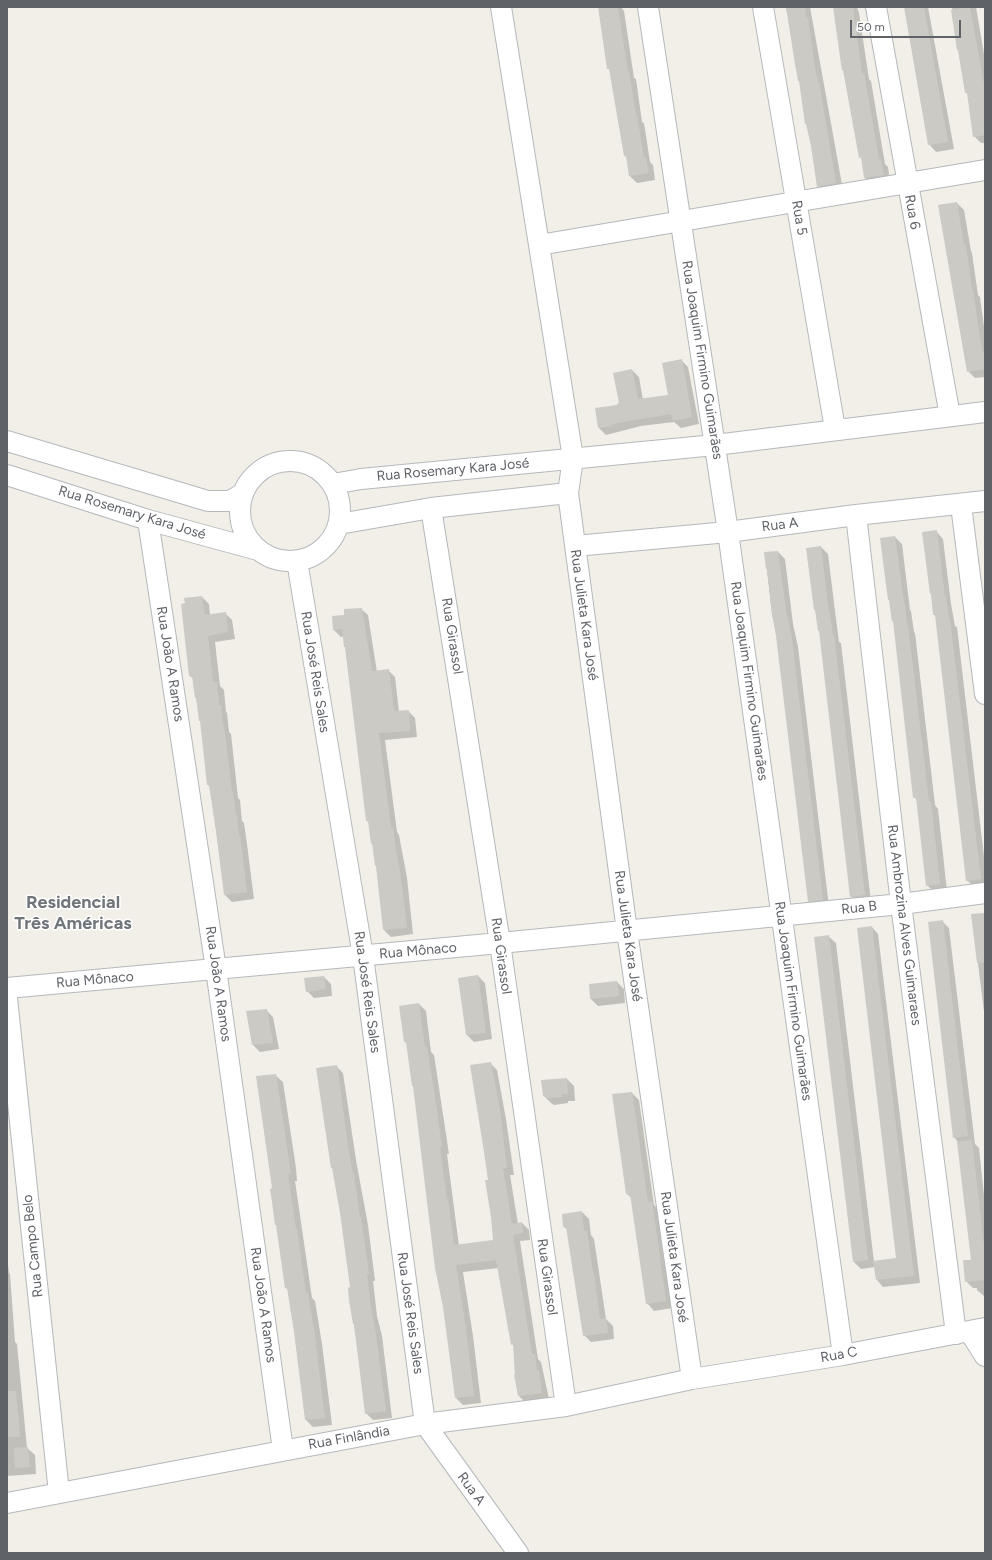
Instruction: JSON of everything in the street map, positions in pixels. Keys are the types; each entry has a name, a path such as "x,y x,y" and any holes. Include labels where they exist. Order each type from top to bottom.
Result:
{"street":[{"name":"Rua Julieta Kara José","path":"501,7 573,458 568,493 627,931 692,1379"},
{"name":"Rua Joaquim Firmino Guimarães","path":"648,7 728,532 843,1355"},
{"name":"Rua 5","path":"764,7 835,429"},
{"name":"Rua 6","path":"876,7 950,416"},
{"path":"539,245 985,170"},
{"name":"Rua Rosemary Kara José","path":"333,484 361,479 715,444 985,412"},
{"path":"7,441 208,501 230,501 242,494"},
{"name":"Rua Rosemary Kara José","path":"7,475 148,520 258,550 270,557 283,561 297,561 308,558 324,548 335,535 339,524 340,503 333,484 324,474 312,466 299,461 285,461 271,465 259,472 249,482 242,494 240,508 241,524 247,538 258,550"},
{"path":"339,524 432,508 568,493"},
{"name":"Rua A","path":"575,546 728,532 985,502"},
{"path":"961,505 985,694"},
{"name":"Rua Girassol","path":"432,508 500,944 566,1406"},
{"name":"Rua Ambrozina Alves Guimaraes","path":"856,516 901,904 970,1331"},
{"name":"Rua João A Ramos","path":"148,520 216,969 283,1450"},
{"name":"Rua José Reis Sales","path":"297,561 362,956 425,1424"},
{"name":"Rua B","path":"781,916 901,904 985,893"},
{"name":"Rua Mônaco","path":"7,988 500,944 781,916"},
{"name":"Rua Campo Belo","path":"7,998 59,1494"},
{"path":"970,1331 985,1356"},
{"name":"Rua C","path":"692,1379 843,1355 970,1331"},
{"name":"Rua Finlândia","path":"7,1503 425,1424 566,1406 692,1379"},
{"name":"Rua A","path":"425,1424 518,1553"}],"building":[{"path":"598,7 618,7 644,158 646,157 649,173 629,176 626,156 624,156 609,69 607,69"},
{"path":"786,7 805,7 806,17 808,17 814,62 819,82 836,183 817,187"},
{"path":"833,7 853,7 862,73 864,73 879,159 881,159 884,175 864,178 843,70 842,71"},
{"path":"904,7 924,7 948,142 928,145"},
{"path":"970,7 985,90 985,135 973,137 967,93 965,93 951,10"},
{"path":"957,202 964,245 966,245 983,353 985,352 985,369 967,372 938,205"},
{"path":"682,359 692,417 673,421 671,414 612,424 613,426 598,428 595,408 617,405 619,403 613,373 632,369 638,399 668,395 662,363"},
{"path":"937,530 945,597 950,619 981,879 966,881 935,615 933,615 922,532"},
{"path":"895,536 908,625 929,801 931,801 940,884 926,886 916,798 913,798 893,621 892,622 888,600 880,538"},
{"path":"821,546 829,613 834,635 865,895 850,897 819,631 814,610 806,548"},
{"path":"778,551 787,617 792,639 823,900 808,902 776,636 764,552"},
{"path":"202,596 205,615 226,612 228,632 208,636 213,682 217,682 219,705 221,705 247,892 224,895 209,785 207,785 200,721 192,676 189,676 181,604 185,603 184,598"},
{"path":"362,608 372,671 389,669 394,711 409,710 410,731 379,733 391,827 393,827 400,871 407,928 383,930 376,866 368,821 366,821 342,629 333,630 332,616 344,615 344,609"},
{"path":"985,913 985,962 977,963 971,914"},
{"path":"943,920 968,1136 953,1138 928,922"},
{"path":"872,926 914,1276 876,1280 873,1261 896,1258 857,928"},
{"path":"829,935 868,1260 853,1262 814,937"},
{"path":"478,975 486,1033 466,1035 458,978"},
{"path":"324,976 326,989 306,992 304,978"},
{"path":"617,981 619,996 590,999 589,984"},
{"path":"419,1003 425,1047 427,1047 434,1090 442,1147 440,1147 454,1245 493,1240 485,1180 488,1180 470,1065 491,1062 500,1111 507,1168 503,1168 512,1224 522,1222 523,1233 513,1235 532,1354 535,1354 542,1393 518,1396 514,1374 513,1344 511,1345 496,1260 456,1265 474,1396 455,1398 443,1307 435,1268 413,1086 406,1042 404,1042 399,1006"},
{"path":"267,1009 273,1043 252,1045 246,1011"},
{"path":"337,1065 349,1152 361,1217 369,1274 367,1274 371,1308 386,1411 365,1414 354,1324 349,1301 348,1288 350,1287 340,1213 331,1168 316,1068"},
{"path":"276,1074 291,1174 288,1174 306,1293 308,1293 315,1336 325,1418 305,1420 294,1332 275,1225 270,1189 272,1188 256,1076"},
{"path":"567,1078 568,1094 562,1094 562,1097 546,1098 546,1096 543,1096 541,1080"},
{"path":"632,1092 648,1202 652,1201 666,1301 646,1304 630,1194 626,1194 612,1094"},
{"path":"972,1140 985,1255 985,1280 965,1282 963,1260 971,1260 957,1142"},
{"path":"582,1211 584,1231 587,1231 594,1273 600,1319 606,1318 608,1333 583,1336 566,1227 563,1227 562,1214"},
{"path":"7,1391 16,1391 20,1437 7,1437"},
{"path":"28,1447 30,1467 15,1468 14,1448"}],"district":[{"name":"Residencial Três Américas","path":"73,913"}]}
